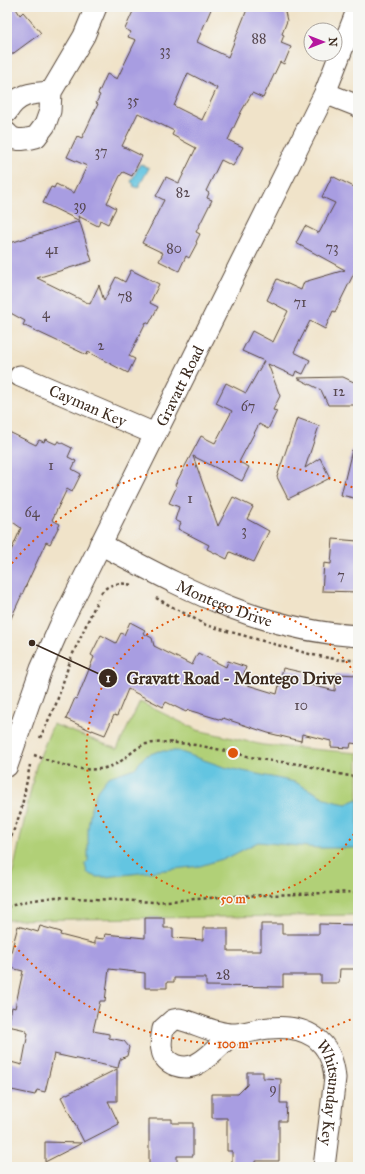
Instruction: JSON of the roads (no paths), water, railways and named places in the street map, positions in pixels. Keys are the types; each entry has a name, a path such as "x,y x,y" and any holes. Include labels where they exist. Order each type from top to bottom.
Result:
{"street":[{"path":"7,133 9,136 19,140 36,137 45,125 50,111 51,92 84,36 96,7"},
{"name":"Gravatt Road","path":"7,766 41,670 100,544 325,93 358,8"},
{"path":"7,112 11,104 20,96 33,93 51,92"},
{"path":"325,93 358,106"},
{"name":"Cayman Key","path":"20,376 155,434"},
{"name":"Montego Drive","path":"100,544 186,589 248,615 290,627 331,635 358,636"},
{"name":"Whitsunday Key","path":"232,1034 282,1027 299,1029 310,1034 329,1052 334,1064 336,1078 324,1167"}],"water":[{"path":"140,164 149,168 138,188 133,186 134,184 131,182"},
{"path":"159,751 178,751 224,767 295,782 331,801 346,804 358,799 358,848 318,848 258,842 229,857 200,866 106,877 97,877 87,873 85,864 88,861 88,828 91,808 97,791 108,777 135,768 145,756"}],"place":[{"name":"Gravatt Road - Montego Drive","path":"32,643"}]}
